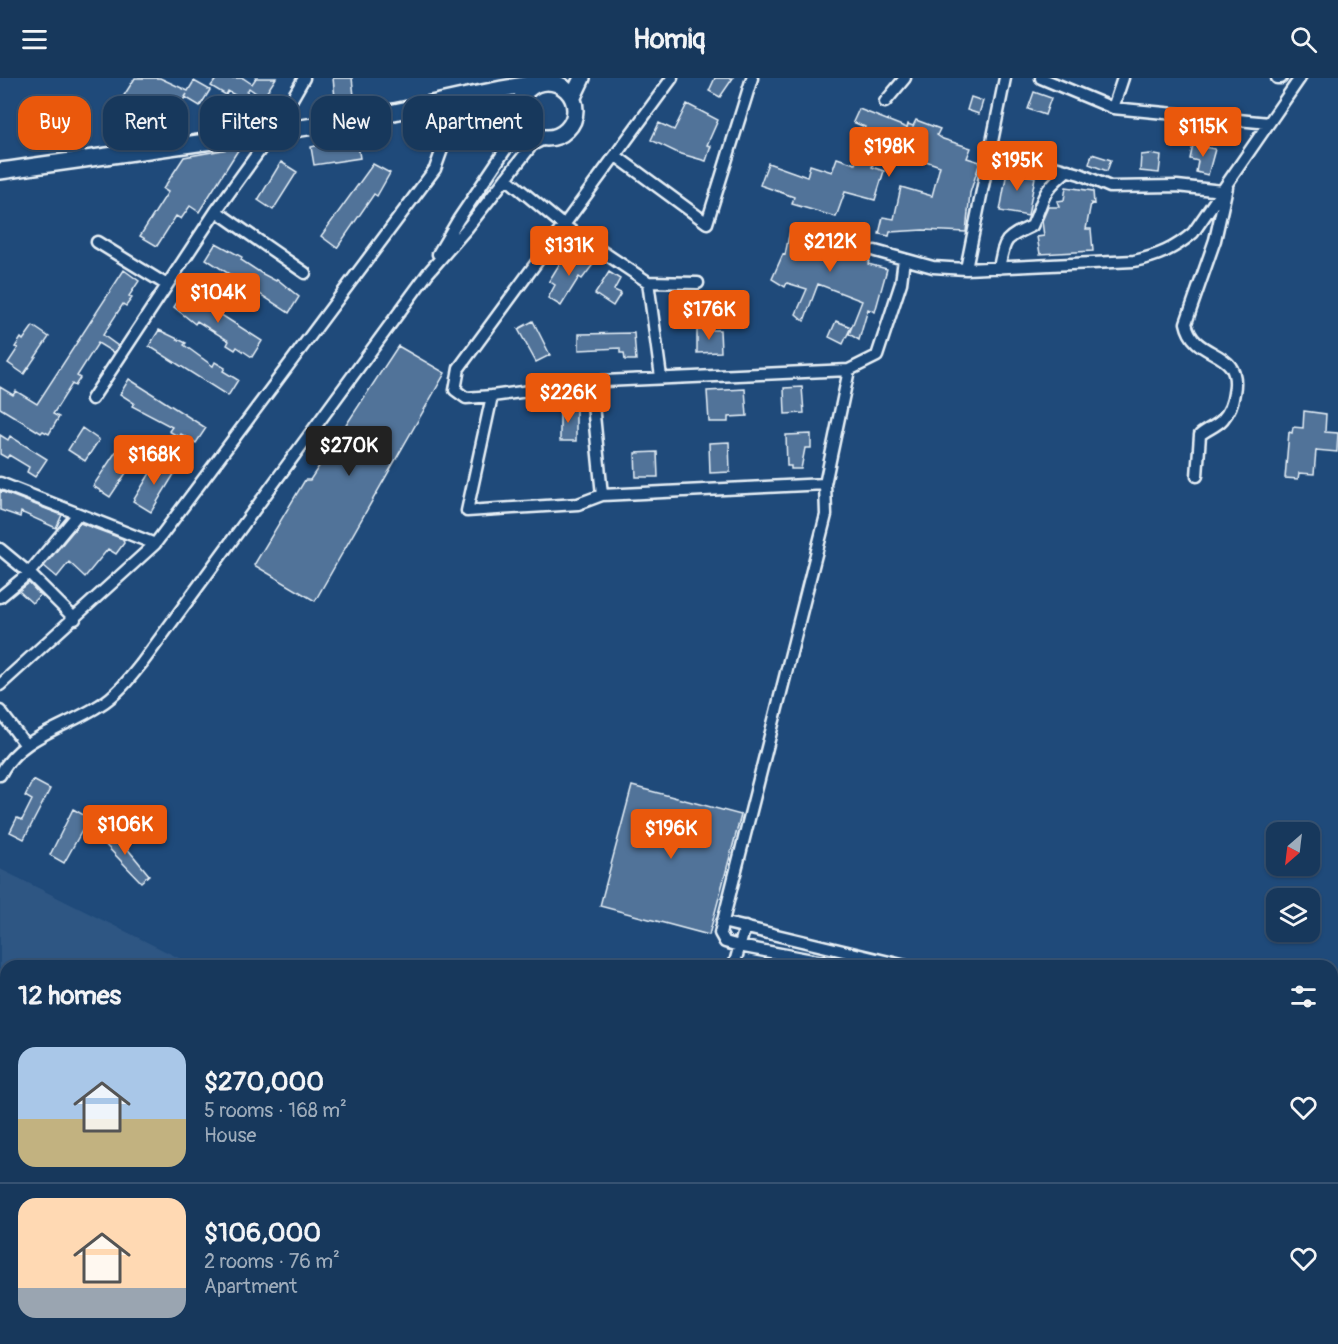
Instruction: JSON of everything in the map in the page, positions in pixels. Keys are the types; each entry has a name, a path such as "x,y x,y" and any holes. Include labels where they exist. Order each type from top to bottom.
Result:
{"main road":[{"path":"543,137 558,137 571,126 575,117 573,97 582,78"},
{"path":"466,96 483,90 547,81 559,84 573,97"},
{"path":"523,96 547,81"},
{"path":"299,127 403,109"},
{"path":"0,171 200,142"}],"street":[{"path":"294,96 304,78"},
{"path":"672,78 459,368 455,390 466,398 604,381 849,370 877,356 901,283 904,259"},
{"path":"616,156 707,223 752,78"},
{"path":"885,102 905,78"},
{"path":"966,269 1005,78"},
{"path":"1041,78 1113,108 1269,123"},
{"path":"1113,108 1123,78"},
{"path":"875,251 933,267 966,269 1134,261 1156,257 1169,251 1193,233 1300,78"},
{"path":"2,768 25,744 103,704 142,663 428,273 532,145 546,138"},
{"path":"989,149 1068,170 1110,187 1225,188"},
{"path":"92,399 216,211 260,150"},
{"path":"0,686 155,544 435,169 442,150"},
{"path":"428,273 458,220 505,150"},
{"path":"999,268 1003,242 1010,235 1032,226 1043,195 1054,181 1068,170"},
{"path":"506,178 564,226 648,282 698,283"},
{"path":"1197,476 1200,435 1224,418 1234,396 1236,384 1236,377 1230,363 1196,343 1186,323 1221,217 1225,188"},
{"path":"216,211 305,273"},
{"path":"97,242 167,285"},
{"path":"648,282 662,377"},
{"path":"812,960 739,946 722,938 722,922 826,515 825,484 849,370"},
{"path":"602,495 592,395 604,381"},
{"path":"492,396 466,511 578,504 602,495 825,484"},
{"path":"0,483 155,544"},
{"path":"0,597 29,573 78,514"},
{"path":"0,549 29,573 75,619"},
{"path":"0,711 25,744"},
{"path":"722,922 873,960"},
{"path":"736,960 745,927"}],"shaded area":[{"path":"0,869 183,960 0,960"}],"building":[{"path":"135,78 160,78 188,91 194,81 210,90 206,96 200,96 200,106 188,99 188,96 124,96"},
{"path":"217,78 243,78 252,84 256,78 276,78 264,96 260,96 249,88 245,96 236,96 228,91 226,95 211,86"},
{"path":"333,78 352,78 354,96 335,96"},
{"path":"715,78 733,78 720,97 709,91"},
{"path":"1034,92 1051,98 1045,115 1028,109"},
{"path":"971,97 983,101 979,114 967,110"},
{"path":"687,104 718,120 707,145 711,146 706,161 678,153 651,140 659,123 674,130"},
{"path":"859,109 907,128 908,124 913,126 916,120 940,129 937,135 943,139 971,148 967,158 980,162 970,193 966,232 923,230 890,232 889,236 879,234 883,217 894,219 901,187 932,196 940,166 880,145 872,167 884,171 875,200 845,192 836,217 792,204 794,197 760,185 768,163 807,177 810,165 832,172 837,158 855,164 868,132 864,130 865,127 853,122"},
{"path":"1193,145 1215,149 1208,175 1196,172 1198,161 1190,159"},
{"path":"223,150 238,150 199,212 190,206 181,219 176,216 157,246 140,236 168,192 163,189 184,157"},
{"path":"312,150 359,150 360,158 314,165"},
{"path":"1092,154 1111,160 1107,171 1089,164"},
{"path":"1141,155 1161,156 1159,173 1140,171"},
{"path":"281,162 297,172 273,210 258,200"},
{"path":"373,164 390,173 377,196 374,194 337,248 321,236"},
{"path":"1008,166 1021,169 1020,174 1035,177 1028,216 1000,211"},
{"path":"1066,187 1093,191 1094,204 1091,203 1086,229 1091,229 1093,251 1040,254 1037,237 1044,236 1042,221 1048,207 1059,207 1057,201 1064,200"},
{"path":"790,230 841,237 837,248 870,258 868,264 887,269 875,312 868,309 859,340 849,334 862,301 818,284 804,321 796,314 807,289 787,283 785,287 772,279 783,254 785,255"},
{"path":"216,243 242,257 241,260 261,273 276,281 277,279 299,297 289,313 206,259"},
{"path":"582,253 595,262 582,279 579,277 561,306 548,298 555,285 549,281 565,255 572,260 574,257 578,259"},
{"path":"124,270 139,281 129,296 132,298 126,306 123,304 103,335 118,346 114,353 98,343 77,376 80,378 75,386 72,384 53,414 59,417 49,434 43,431 41,433 0,408 0,387 13,395 16,391 37,404"},
{"path":"609,272 620,279 614,290 621,293 613,306 595,294"},
{"path":"184,291 262,341 252,357 237,347 235,350 227,345 229,341 197,321 195,324 174,307"},
{"path":"533,321 550,355 536,362 518,329"},
{"path":"836,321 851,327 843,344 829,337"},
{"path":"33,326 49,337 24,374 8,363 18,348 15,347 21,338 23,340"},
{"path":"159,330 186,343 184,345 213,366 215,362 225,368 223,371 238,380 228,396 149,346"},
{"path":"697,330 720,330 721,352 697,353"},
{"path":"634,333 636,360 625,360 624,353 620,353 620,348 579,350 579,334"},
{"path":"398,346 445,373 315,601 254,565 305,480 310,480"},
{"path":"129,379 206,428 196,443 181,434 179,437 169,431 172,427 132,406 134,403 120,394"},
{"path":"802,387 804,413 785,414 784,388"},
{"path":"745,389 747,416 728,417 728,422 709,422 707,391"},
{"path":"560,406 576,406 576,441 560,441"},
{"path":"1304,411 1326,414 1325,432 1338,433 1337,452 1316,450 1314,474 1299,473 1298,479 1285,478 1289,432 1292,433 1293,427 1303,428"},
{"path":"82,428 99,440 85,461 68,450"},
{"path":"811,434 811,448 805,448 801,469 791,469 791,466 787,466 786,435"},
{"path":"0,435 8,440 10,436 47,459 35,477 27,472 29,467 9,455 7,458 0,454"},
{"path":"729,442 730,472 710,473 709,443"},
{"path":"119,447 136,458 110,497 93,486"},
{"path":"657,452 658,477 636,477 635,453"},
{"path":"158,460 176,471 151,512 133,501"},
{"path":"0,491 62,515 56,528 21,512 20,517 0,510"},
{"path":"80,523 123,539 124,543 116,554 108,549 85,577 69,562 57,577 44,566"},
{"path":"29,583 40,595 32,603 19,591"},
{"path":"33,780 50,789 24,839 10,832 17,818 22,820 32,800 25,796"},
{"path":"632,786 741,815 709,935 600,906"},
{"path":"73,809 89,818 64,863 50,855"},
{"path":"112,830 149,875 141,882 101,840"}]}
